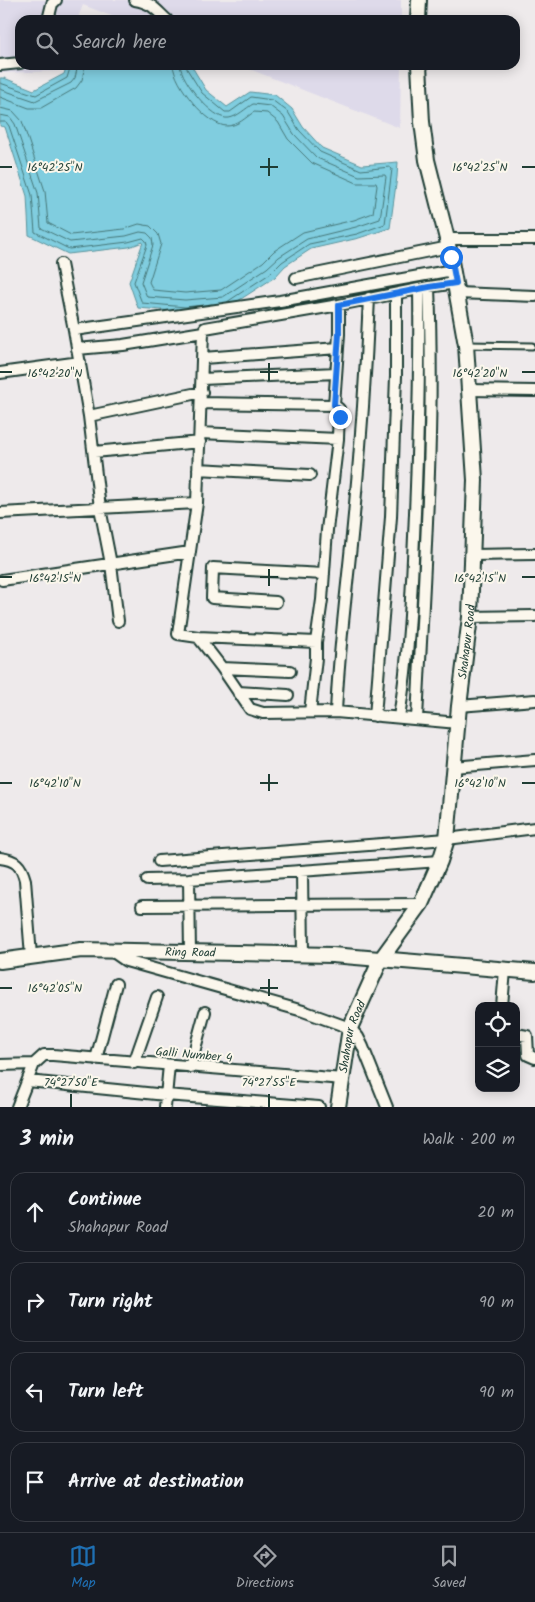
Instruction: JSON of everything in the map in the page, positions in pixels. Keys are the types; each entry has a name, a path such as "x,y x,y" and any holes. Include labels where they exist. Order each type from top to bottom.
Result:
{"main road":[{"path":"418,15 419,0"},
{"name":"Shahapur Road","path":"338,1107 350,1028 381,959 421,904 440,861 447,839 459,706 470,617 475,480 466,345 448,243 427,160 422,122 419,70"},
{"name":"Ring Road","path":"0,961 81,950 332,955 535,972"}],"street":[{"path":"49,15 52,4 56,0"},
{"path":"135,0 144,1 154,6 162,15"},
{"path":"0,65 15,64"},
{"path":"296,278 448,243 535,239"},
{"path":"61,264 89,416 100,508 118,622"},
{"path":"316,642 198,637 178,634 197,503 203,332 205,328 210,326 339,305 455,282"},
{"path":"74,330 280,301 455,282 535,296"},
{"path":"399,718 407,653 413,565 424,288"},
{"path":"417,719 432,411 432,354 424,288"},
{"path":"375,716 390,518 396,376 396,294"},
{"path":"336,712 359,456 370,298"},
{"path":"334,405 339,305"},
{"path":"78,349 203,332"},
{"path":"203,358 338,348"},
{"path":"0,373 80,362"},
{"path":"202,379 336,373"},
{"path":"469,390 535,391"},
{"path":"89,416 202,392"},
{"path":"202,403 334,405 339,409 338,440 327,530 322,600 310,712"},
{"path":"94,452 200,437 338,440"},
{"path":"198,469 310,475"},
{"path":"0,513 197,503"},
{"path":"2,580 190,552"},
{"path":"473,555 535,554"},
{"path":"276,602 212,598 213,568 324,574"},
{"path":"470,617 535,616"},
{"path":"198,637 250,709 263,713 336,712 458,723"},
{"path":"222,668 290,671"},
{"path":"238,692 288,695"},
{"path":"459,706 535,700"},
{"path":"453,766 535,760"},
{"path":"159,861 447,839 535,828"},
{"path":"0,858 14,861 22,870 25,880 31,956"},
{"path":"147,880 189,879 440,861"},
{"path":"302,871 302,955"},
{"path":"189,879 190,953"},
{"path":"142,906 421,904"},
{"path":"113,952 126,961 302,1011 350,1028 358,1037 387,1107"},
{"path":"502,1002 505,970"},
{"path":"96,1059 116,984"},
{"path":"134,1062 157,997"},
{"path":"190,1067 205,1012"},
{"path":"520,1035 527,1036 528,1056 535,1058"},
{"name":"Galli Number 4","path":"34,1064 44,1055 343,1079"},
{"path":"0,1065 34,1064 17,1107"},
{"path":"165,1107 169,1065"},
{"path":"28,1080 166,1095 319,1107"}],"lane":[{"path":"466,345 532,346"}],"shaded area":[{"path":"0,0 401,0 401,15 109,15 83,5 79,15 15,15 15,70 58,70 0,73"},
{"path":"252,70 401,70 400,128"}],"water":[{"path":"65,70 194,70 206,90 227,107 250,92 275,95 292,109 303,127 322,148 362,165 398,162 390,228 359,238 311,249 285,266 275,277 227,308 185,312 138,308 129,282 143,242 129,247 68,254 29,235 27,196 5,127 0,126 0,78 34,90 64,74"}],"route":[{"path":"340,417 339,409 334,405 339,305 456,283 451,257"}]}
